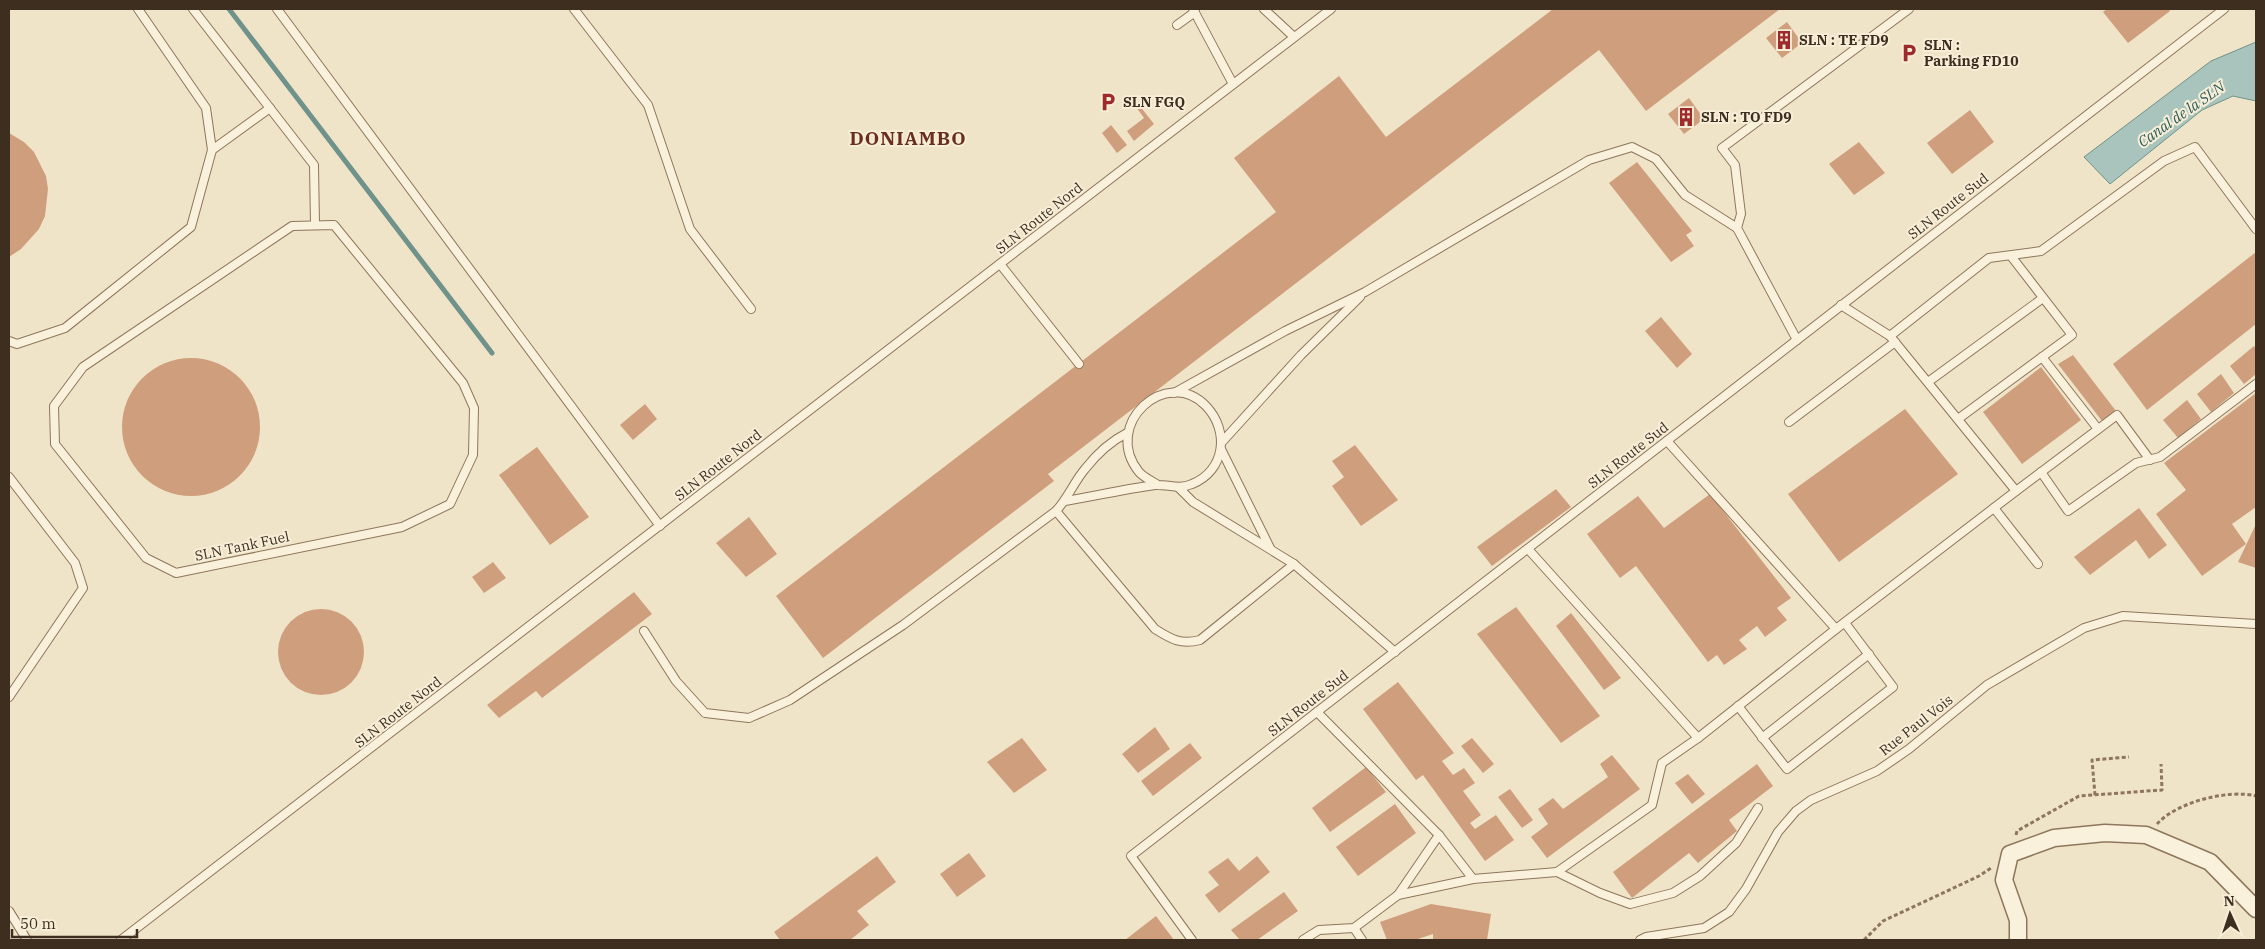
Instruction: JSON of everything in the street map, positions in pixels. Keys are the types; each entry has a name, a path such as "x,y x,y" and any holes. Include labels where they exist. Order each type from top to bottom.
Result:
{"street":[{"path":"2018,940 2018,920 2004,880 2010,854 2054,838 2105,833 2146,835 2210,862 2256,909"}],"lane":[{"path":"9,341 16,344 65,328 191,227 212,150 206,108 138,9"},
{"path":"193,9 314,165 315,225"},
{"path":"277,9 660,526"},
{"path":"574,9 648,105 690,229 751,309"},
{"path":"1264,9 1294,37"},
{"name":"SLN Route Nord","path":"121,940 1331,9"},
{"path":"1738,228 1741,214 1735,165 1722,148 1908,9"},
{"name":"SLN Route Sud","path":"1192,940 1130,856 2224,9"},
{"path":"1177,25 1194,10 1233,84"},
{"path":"212,150 270,108"},
{"path":"1174,393 1285,331 1365,292 1589,160 1632,147 1656,158 1685,194 1738,228 1797,340"},
{"path":"1789,422 1989,258 2040,252 2164,161 2195,147 2256,229"},
{"name":"SLN Tank Fuel","path":"315,225 334,225 463,383 474,408 473,455 450,504 402,527 176,573 146,558 55,444 54,406 83,367 292,226 315,225"},
{"path":"1958,419 2072,334 2011,256"},
{"path":"1000,264 1079,364"},
{"path":"1221,445 1300,355 1365,292"},
{"path":"1928,382 2043,298"},
{"path":"1841,305 1892,339 2016,491"},
{"path":"2042,357 2098,429"},
{"path":"2041,472 2068,512 2136,463 2160,457 2256,384"},
{"path":"1065,501 1158,485 1179,488 1191,485 1211,471 1217,461 1221,445 1220,427 1202,402 1189,396 1174,393 1161,395 1149,400 1132,419 1127,433 1129,455 1136,467 1140,473 1158,485"},
{"path":"1557,872 1652,805 1662,763 1698,738 1836,629 2117,415 2150,460"},
{"path":"1122,416 1132,419"},
{"path":"644,631 676,681 705,713 749,718 790,700 880,642 1056,512 1065,501 1084,469 1115,439 1127,433"},
{"path":"1667,440 1836,629"},
{"path":"1221,445 1270,548"},
{"path":"9,477 75,563 83,588 9,698"},
{"path":"1179,488 1193,502 1294,564 1395,652"},
{"path":"1994,508 2038,564"},
{"path":"1056,512 1154,629 1171,639 1187,643 1200,640 1294,564"},
{"path":"1528,549 1698,738"},
{"name":"Rue Paul Vois","path":"1640,940 1646,937 1704,928 1729,912 1746,889 1778,832 1796,811 1811,800 1877,771 1909,749 1988,685 2084,628 2123,616 2256,624"},
{"path":"1738,706 1787,769 1894,687 1845,623"},
{"path":"1762,738 1869,654"},
{"path":"1317,712 1439,835 1473,879"},
{"path":"1398,895 1473,879 1557,872 1630,904 1673,893 1700,876 1736,843 1758,808"},
{"path":"1303,940 1319,930 1354,928 1398,895 1439,835"},
{"path":"9,911 27,940"},
{"path":"1354,928 1362,940"}],"path":[{"path":"2095,796 2092,760 2129,757"},
{"path":"2146,835 2164,816 2187,804 2246,794 2256,796"}],"water":[{"name":"Canal de la SLN","path":"2256,42 2256,101 2233,96 2202,110 2110,184 2084,157 2211,61"}],"building":[{"path":"1553,9 1780,9 1646,111 1599,50 1048,474 1054,481 823,658 776,596 1276,212 1234,158 1339,76 1386,137"},
{"path":"2107,9 2169,9 2170,11 2128,43 2103,12"},
{"name":"SLN : TE FD9","path":"1787,22 1802,43 1782,58 1766,38"},
{"name":"SLN : TO FD9","path":"1689,98 1704,119 1684,134 1668,114"},
{"path":"1139,105 1154,124 1134,141 1127,131 1144,118 1136,107"},
{"path":"1970,110 1994,142 1952,174 1927,143"},
{"path":"1111,125 1127,145 1117,153 1102,133"},
{"path":"9,133 24,142 34,152 46,176 48,189 45,216 39,229 21,249 9,257"},
{"path":"1859,142 1885,173 1854,195 1829,164"},
{"path":"1637,162 1692,231 1686,235 1694,246 1671,262 1609,183"},
{"path":"2256,252 2256,324 2147,410 2113,364"},
{"path":"1661,317 1692,354 1677,368 1645,331"},
{"path":"2254,346 2256,349 2256,374 2244,384 2230,366"},
{"path":"2073,355 2116,411 2102,421 2058,364"},
{"path":"191,358 217,363 240,378 255,401 260,427 255,453 240,476 217,491 191,496 165,491 142,476 127,453 122,427 127,401 142,378 165,363"},
{"path":"2041,367 2081,420 2022,464 1983,412"},
{"path":"2221,374 2234,393 2211,412 2197,394"},
{"path":"2256,393 2256,507 2232,524 2246,544 2202,576 2156,514 2186,490 2164,463"},
{"path":"2187,400 2201,419 2178,438 2163,420"},
{"path":"645,404 657,419 633,440 620,425"},
{"path":"1905,409 1958,474 1839,562 1788,494"},
{"path":"1355,445 1398,500 1361,526 1332,486 1344,477 1332,461"},
{"path":"537,447 589,517 550,545 499,475"},
{"path":"1556,489 1571,507 1492,566 1477,547"},
{"path":"1710,494 1791,598 1777,608 1787,620 1765,637 1757,626 1739,640 1747,649 1724,665 1717,655 1708,662 1636,566 1620,578 1587,534 1638,496 1664,528"},
{"path":"2139,508 2167,545 2149,559 2136,540 2090,575 2074,557"},
{"path":"749,517 777,554 746,577 716,543"},
{"path":"2256,524 2256,568 2238,562"},
{"path":"493,562 506,578 484,593 472,577"},
{"path":"634,592 652,614 542,698 536,691 499,718 487,705"},
{"path":"1516,607 1600,716 1561,743 1477,634"},
{"path":"313,609 329,609 338,612 352,621 361,635 364,652 361,669 352,683 338,692 329,695 313,695 297,688 285,676 278,660 278,644 285,628 297,616"},
{"path":"1571,613 1621,678 1604,690 1556,626"},
{"path":"1398,682 1454,753 1442,761 1453,775 1464,768 1475,783 1463,791 1481,815 1470,823 1475,829 1496,815 1514,840 1485,861 1423,775 1416,780 1363,709"},
{"path":"1155,727 1170,749 1138,773 1122,754"},
{"path":"1022,738 1047,770 1014,793 987,762"},
{"path":"1472,738 1494,764 1483,773 1461,746"},
{"path":"1190,743 1202,758 1153,796 1141,781"},
{"path":"1612,755 1640,789 1547,858 1531,837 1548,824 1538,809 1553,798 1563,809 1608,777 1600,764"},
{"path":"1757,764 1773,786 1729,820 1737,831 1698,863 1689,853 1632,898 1613,872"},
{"path":"1366,767 1386,792 1330,832 1312,808"},
{"path":"1688,774 1705,794 1692,804 1675,783"},
{"path":"1510,789 1533,820 1522,828 1498,797"},
{"path":"1395,804 1416,833 1358,876 1336,847"},
{"path":"969,853 986,876 957,897 940,874"},
{"path":"877,856 896,882 857,911 869,925 850,940 780,940 774,932"},
{"path":"1257,856 1270,872 1219,913 1205,895 1219,885 1208,872 1228,858 1239,871"},
{"path":"1284,892 1298,911 1257,940 1240,940 1231,930"},
{"path":"1431,904 1491,914 1487,940 1433,940 1433,934 1415,940 1387,940 1380,922"},
{"path":"1156,916 1174,940 1125,940"}],"waterway":[{"path":"229,9 492,353"}],"place":[{"name":"SLN : TE FD9","path":"1784,40"},
{"name":"SLN : Parking FD10","path":"1909,53"},
{"name":"SLN FGQ","path":"1108,102"},
{"name":"SLN : TO FD9","path":"1686,117"}],"district":[{"name":"DONIAMBO","path":"908,138"}]}
